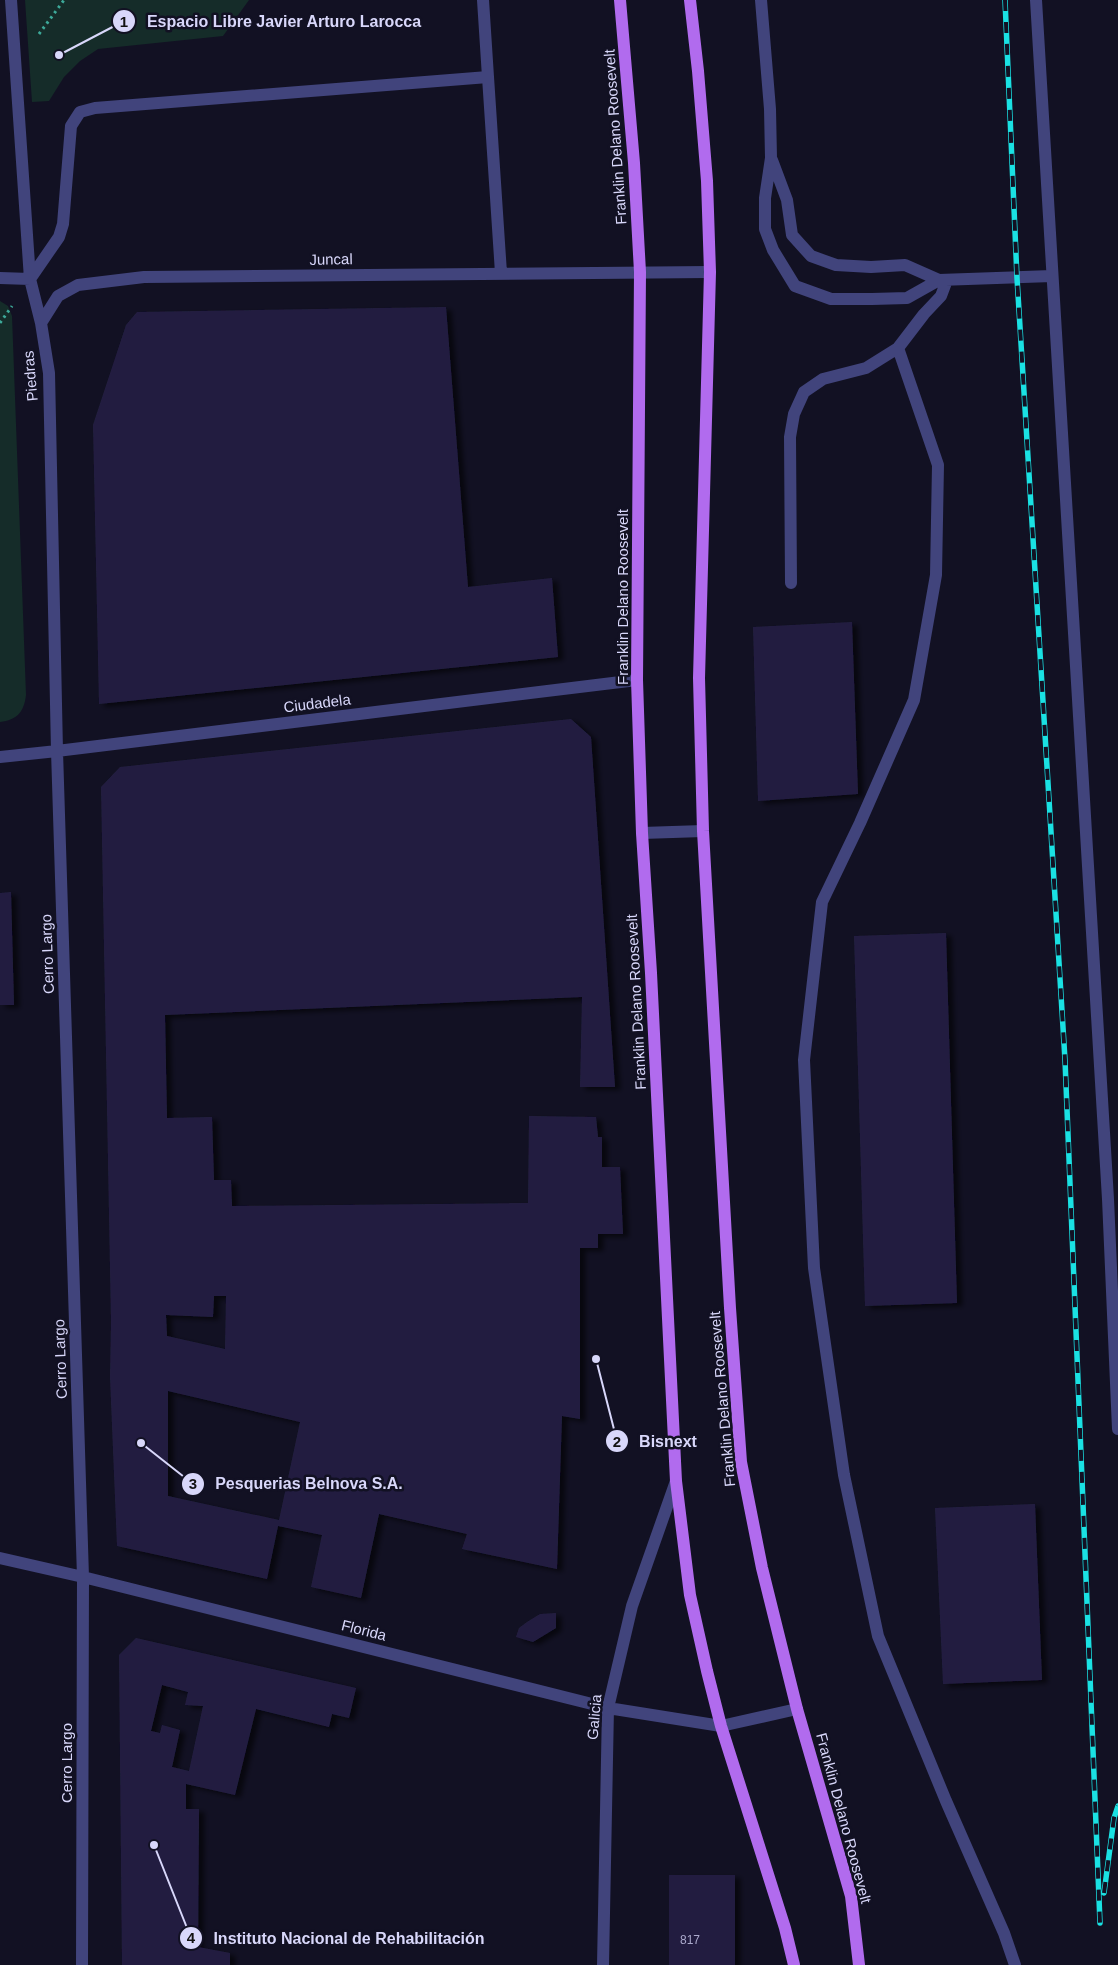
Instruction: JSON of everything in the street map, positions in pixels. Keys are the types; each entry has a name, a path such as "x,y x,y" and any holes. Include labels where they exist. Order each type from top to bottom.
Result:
{"main road":[{"name":"Franklin Delano Roosevelt","path":"620,0 634,163 640,272 637,680 642,833 651,973 676,1481 690,1595 721,1726 785,1928 794,1965"},
{"name":"Franklin Delano Roosevelt","path":"690,0 707,181 710,272 699,678 703,831 730,1308 741,1462 762,1568 797,1709 851,1896 859,1965"}],"street":[{"name":"Piedras","path":"11,0 30,279 41,323 49,373 57,752"},
{"path":"483,0 501,273"},
{"path":"761,0 770,109 771,158 765,198 765,229 773,250 796,286 831,299 906,298 943,280"},
{"path":"1036,0 1108,1199 1118,1429"},
{"path":"0,278 30,279 59,237 63,224 71,126 80,112 94,108 488,77"},
{"path":"771,158 787,200 792,235 811,256 836,265 871,267 904,265 943,280 1052,276"},
{"path":"640,272 710,272"},
{"name":"Juncal","path":"41,323 58,296 78,285 144,277 640,272"},
{"path":"791,583 790,437 794,414 804,392 822,379 866,368 898,348 924,314 941,296 943,280"},
{"path":"898,348 938,465 936,575 914,700 860,823 822,902 804,1060 814,1268 844,1475 878,1636 946,1801 1004,1933 1015,1965"},
{"name":"Ciudadela","path":"0,757 57,752 637,680"},
{"name":"Cerro Largo","path":"57,752 83,1577 82,1965"},
{"path":"642,833 703,831"},
{"name":"Galicia","path":"603,1965 608,1708 632,1606 676,1481"},
{"name":"Florida","path":"0,1558 608,1708 721,1726"},
{"path":"721,1726 797,1709"}],"green space":[{"path":"25,0 249,0 223,36 98,49 80,61 64,77 49,101 32,102"},
{"path":"0,301 8,306 12,316 26,695 19,714 11,719 0,722"}],"building":[{"path":"446,307 468,587 552,578 558,657 99,704 93,425 126,325 137,312"},
{"path":"852,622 858,794 758,801 753,627"},
{"path":"571,719 591,737 615,1087 580,1087 582,997 165,1015 167,1118 212,1117 214,1180 231,1180 232,1206 528,1203 529,1116 596,1117 598,1137 602,1137 602,1167 620,1167 623,1234 598,1234 598,1248 580,1248 580,1419 562,1416 557,1569 462,1549 467,1534 379,1514 361,1598 311,1587 322,1535 278,1526 267,1579 117,1546 110,1377 111,1322 101,787 120,767","holes":["214,1296 226,1296 225,1349 167,1336 166,1315 213,1317","168,1391 300,1422 279,1520 168,1496"]},
{"path":"11,892 14,1005 0,1005 0,893"},
{"path":"946,933 957,1303 865,1306 854,936"},
{"path":"1035,1504 1042,1680 943,1684 935,1508"},
{"path":"556,1613 556,1628 533,1642 516,1637 519,1628 540,1614"},
{"path":"136,1638 356,1688 349,1718 332,1714 329,1727 256,1709 235,1795 186,1784 186,1809 199,1809 198,1947 230,1953 230,1965 122,1965 119,1655","holes":["162,1685 188,1692 185,1705 203,1706 189,1771 172,1767 180,1730 162,1725 160,1733 151,1731"]},
{"path":"669,1875 735,1875 735,1965 669,1965"}],"railway":[{"path":"1005,0 1017,278 1065,1060 1100,1923"},
{"path":"1104,1893 1114,1818 1118,1806"}],"place":[{"name":"Espacio Libre Javier Arturo Larocca","path":"59,55"},
{"name":"Bisnext","path":"596,1359"},
{"name":"Pesquerias Belnova S.A.","path":"141,1443"},
{"name":"Instituto Nacional de Rehabilitación","path":"154,1845"}]}
